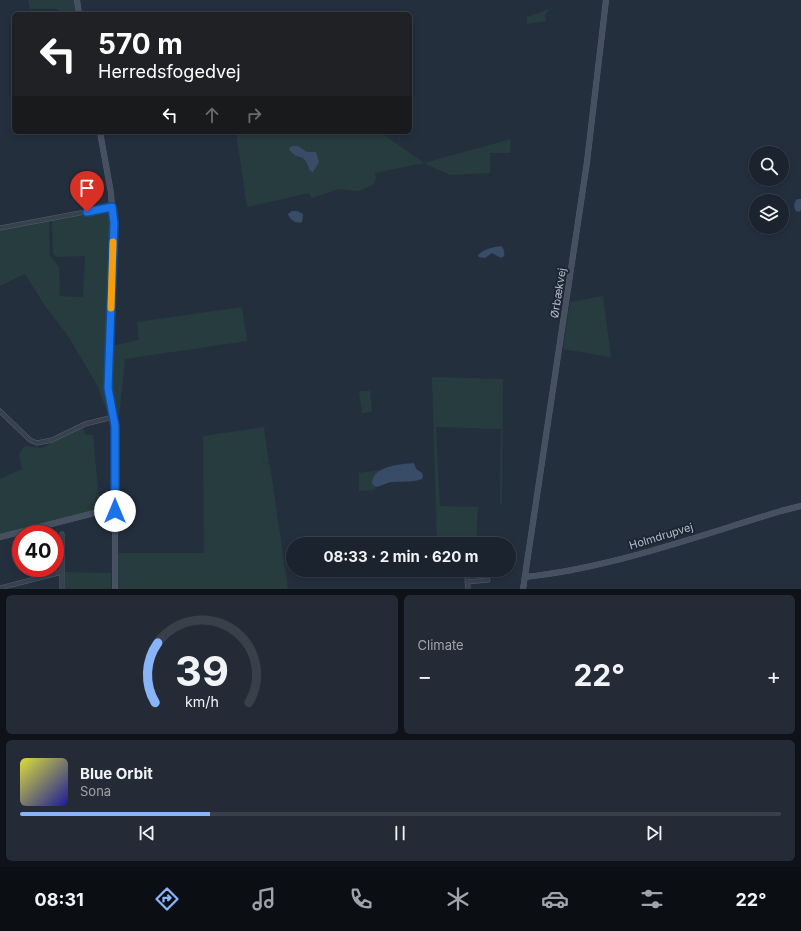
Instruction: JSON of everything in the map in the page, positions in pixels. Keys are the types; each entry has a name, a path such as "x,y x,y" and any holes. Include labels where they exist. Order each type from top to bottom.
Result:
{"street":[{"path":"77,0 79,12"},
{"name":"Ørbækvej","path":"524,589 588,162 606,0"},
{"path":"100,134 114,223 108,388 115,434 115,589"},
{"path":"0,228 112,207"},
{"path":"0,411 30,440 37,443 52,440 84,424 113,417"},
{"name":"Holmdrupvej","path":"525,577 593,566 801,506"},
{"path":"0,537 106,510 115,511"},
{"path":"0,588 43,577"},
{"path":"62,577 62,589"},
{"path":"467,577 468,589"},
{"path":"467,582 488,580"}],"green space":[{"path":"28,0 74,0 76,12 59,12 58,9 30,9"},
{"path":"550,9 545,14 546,21 527,24 527,17"},
{"path":"236,134 383,134 424,163 375,173 376,178 373,185 359,191 339,189 312,198 309,193 247,207"},
{"path":"511,139 510,153 490,153 490,173 450,175 424,163"},
{"path":"110,210 112,220 108,378 111,415 109,416 96,383 68,336 45,306 25,274 0,286 0,230 49,221 50,256 59,267 60,296 83,297 85,256 57,257 53,254 52,221"},
{"path":"603,296 611,357 563,349 570,302"},
{"path":"242,307 247,341 125,359 119,417 112,388 112,346 139,340 137,322"},
{"path":"432,377 503,379 502,504 500,503 501,429 436,427 440,506 478,507 476,537 437,537"},
{"path":"359,391 370,391 372,412 362,413"},
{"path":"83,426 85,435 93,435 100,509 41,525 12,525 12,533 0,536 0,479 22,469 19,455 24,446 42,448"},
{"path":"264,427 269,464 264,462 262,459 263,462 270,465 288,589 117,589 117,553 204,553 203,436"},
{"path":"379,470 375,490 359,491 359,473"},
{"path":"65,572 111,573 111,589 65,589"}],"water":[{"path":"293,146 298,146 307,152 316,152 319,162 313,172 310,171 303,158 292,153 289,149"},
{"path":"797,199 801,199 801,210 799,212 795,210 794,206"},
{"path":"292,211 297,211 303,214 302,222 295,222 290,218 288,214"},
{"path":"501,246 504,249 504,256 501,258 492,253 485,258 479,257 478,255 483,251"},
{"path":"414,463 416,469 422,473 422,479 392,482 376,487 372,484 373,478 377,473 388,467"}],"slow traffic":[{"path":"111,308 113,242"}],"route":[{"path":"87,212 112,207 114,223 108,388 115,426 115,511"}]}
